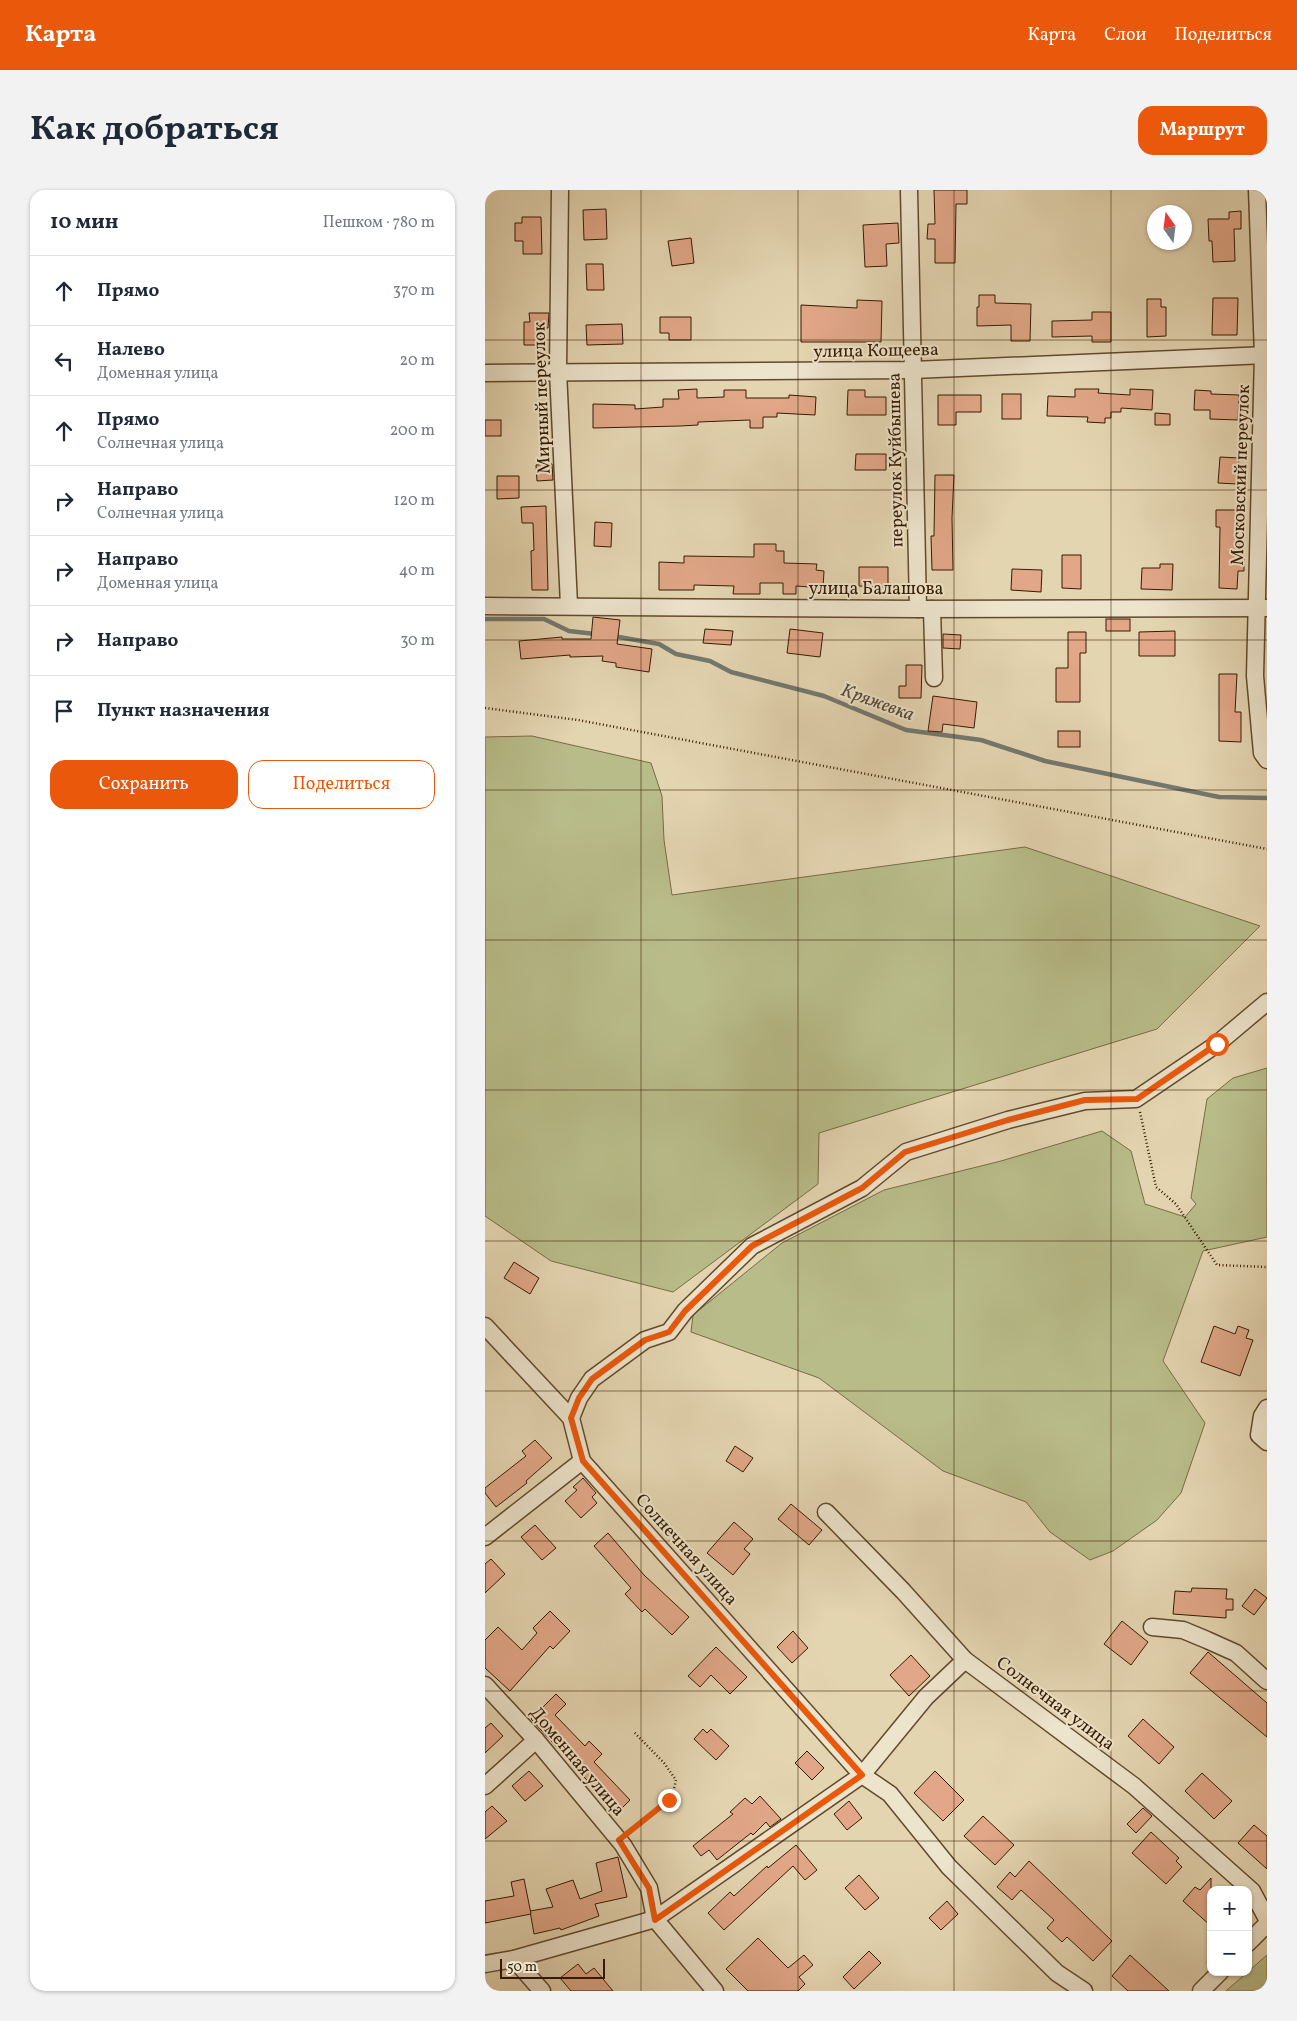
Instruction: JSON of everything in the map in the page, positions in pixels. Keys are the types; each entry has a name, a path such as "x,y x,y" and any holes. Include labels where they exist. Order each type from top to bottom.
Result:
{"street":[{"name":"Мирный переулок","path":"560,190 558,371 569,606"},
{"name":"переулок Куйбышева","path":"909,190 913,370 925,609 934,678"},
{"name":"Московский переулок","path":"1257,190 1265,355 1261,608 1255,676 1262,753 1267,760"},
{"name":"улица Кощеева","path":"485,373 913,370 1265,355"},
{"name":"улица Балашова","path":"485,606 925,609 1261,608"},
{"path":"571,1418 579,1398 592,1379 645,1340 669,1332 685,1311 752,1246 862,1188 905,1152 1008,1120 1085,1100 1137,1099 1217,1044 1267,1002"},
{"path":"485,1326 571,1418 583,1461 485,1537"},
{"path":"1267,1408 1262,1416 1259,1435 1267,1442"},
{"name":"Солнечная улица","path":"583,1461 862,1775 890,1794 949,1868 1057,1973 1084,1991"},
{"name":"Солнечная улица","path":"826,1512 903,1591 965,1660 1134,1786 1252,1891 1267,1918"},
{"path":"1152,1627 1183,1630 1236,1653 1267,1681"},
{"path":"485,1964 514,1959 655,1920 862,1775 926,1697 965,1660"},
{"name":"Доменная улица","path":"485,1684 536,1740 619,1840 649,1888 655,1920 715,1991"},
{"path":"485,1786 536,1740"},
{"path":"1256,1940 1267,1924"},
{"path":"514,1959 542,1991"},
{"path":"1201,1991 1216,1976"}],"path":[{"path":"485,708 578,720 1267,848"},
{"path":"1137,1099 1156,1187 1176,1204 1217,1265 1267,1267"},
{"path":"619,1840 669,1800 674,1789 675,1780 665,1763 633,1732"}],"green space":[{"path":"532,736 651,763 662,796 664,840 672,895 1025,847 1260,926 1157,1029 819,1133 818,1184 673,1292 551,1261 485,1216 485,737"},
{"path":"1267,1068 1267,1237 1203,1251 1163,1361 1205,1423 1181,1493 1157,1520 1113,1551 1090,1560 1050,1532 1026,1502 943,1471 819,1378 691,1332 693,1315 782,1243 884,1190 1001,1161 1102,1131 1131,1151 1145,1204 1185,1217 1196,1204 1191,1198 1207,1099 1233,1078"},
{"path":"1267,1955 1267,1991 1226,1991 1243,1976 1252,1976 1252,1968"}],"building":[{"path":"934,190 967,190 967,204 956,204 955,263 935,263 935,239 927,239 928,224 935,224"},
{"path":"606,209 607,239 584,240 583,210"},
{"path":"1241,211 1241,229 1234,229 1235,261 1213,262 1212,241 1209,241 1208,219 1229,219 1229,212"},
{"path":"522,217 541,217 542,254 523,254 523,241 515,241 515,223 522,223"},
{"path":"898,223 899,243 886,244 887,266 865,267 863,225"},
{"path":"691,238 694,263 672,266 668,241"},
{"path":"586,264 603,264 604,290 587,290"},
{"path":"979,295 995,295 995,303 1031,304 1030,341 1011,341 1011,325 977,326"},
{"path":"1213,298 1238,298 1237,335 1212,335"},
{"path":"1147,299 1161,299 1161,307 1166,307 1166,336 1147,337"},
{"path":"857,300 882,301 881,342 801,342 801,305 857,308"},
{"path":"1092,312 1111,312 1111,342 1092,342 1092,336 1052,337 1052,321 1092,320"},
{"path":"529,313 549,313 548,328 540,328 541,345 524,345 524,322 530,322"},
{"path":"660,317 691,317 691,340 669,340 669,333 660,333"},
{"path":"622,324 623,344 587,345 586,325"},
{"path":"697,389 697,398 724,397 724,390 746,390 746,398 789,398 789,395 816,397 815,415 777,413 777,417 763,417 763,428 750,428 750,420 698,422 698,425 680,426 593,428 593,404 635,405 635,409 663,407 663,399 679,399 678,390"},
{"path":"1075,389 1099,389 1098,393 1130,395 1130,389 1153,390 1152,410 1121,408 1121,412 1111,412 1111,418 1105,418 1105,423 1087,422 1088,417 1047,416 1048,396 1075,397"},
{"path":"848,390 865,390 865,397 886,397 886,415 847,415"},
{"path":"1195,390 1211,391 1211,394 1239,395 1238,420 1210,419 1210,410 1194,410"},
{"path":"1002,394 1021,394 1021,419 1002,419"},
{"path":"938,395 981,395 981,412 956,412 956,425 938,425"},
{"path":"1155,413 1170,414 1170,425 1155,425"},
{"path":"485,420 501,420 501,436 485,436"},
{"path":"856,454 886,454 886,470 855,470"},
{"path":"1220,457 1239,458 1237,484 1218,483"},
{"path":"552,464 553,480 537,481 536,465"},
{"path":"935,475 954,475 952,518 953,570 932,570 931,536 934,536"},
{"path":"497,476 519,476 519,498 497,499"},
{"path":"546,506 548,590 532,590 531,551 534,550 533,523 522,523 521,507"},
{"path":"1216,510 1238,510 1237,544 1244,544 1244,571 1238,571 1237,589 1219,588 1220,527 1216,527"},
{"path":"595,522 612,523 611,547 594,546"},
{"path":"754,544 776,544 776,551 784,551 784,563 817,564 816,570 824,571 823,588 796,586 796,594 783,594 783,583 760,583 760,594 733,594 734,586 694,585 694,590 659,590 659,562 684,563 684,556 754,557"},
{"path":"1062,555 1081,555 1081,589 1062,588"},
{"path":"1160,564 1173,564 1172,590 1141,589 1142,568 1160,568"},
{"path":"859,567 888,567 888,587 859,586"},
{"path":"1012,569 1042,570 1041,592 1011,590"},
{"path":"593,617 620,620 617,644 652,649 649,672 616,667 616,663 602,661 603,656 570,657 570,655 521,659 519,641 562,637 562,639 591,639"},
{"path":"1106,619 1130,619 1130,631 1106,631"},
{"path":"705,629 733,631 731,645 703,643"},
{"path":"790,629 823,633 820,657 787,653"},
{"path":"1175,631 1175,656 1139,656 1139,632"},
{"path":"1068,632 1086,632 1086,653 1080,653 1080,702 1056,702 1056,668 1068,668"},
{"path":"943,634 961,635 960,649 943,648"},
{"path":"906,665 922,665 921,698 899,698 899,686 906,686"},
{"path":"1219,674 1237,674 1235,712 1241,712 1241,742 1219,741"},
{"path":"933,696 977,702 974,728 943,724 942,732 928,731"},
{"path":"1058,731 1080,731 1080,747 1058,747"},
{"path":"514,1262 539,1278 530,1294 504,1278"},
{"path":"1214,1326 1235,1334 1238,1326 1249,1330 1246,1338 1253,1340 1240,1376 1201,1362"},
{"path":"535,1440 552,1458 526,1481 527,1483 496,1507 485,1493 485,1488 526,1456 522,1451"},
{"path":"735,1446 753,1458 743,1472 726,1461"},
{"path":"583,1478 596,1493 592,1497 597,1503 581,1518 565,1501 577,1490 573,1487"},
{"path":"791,1504 822,1530 809,1545 778,1519"},
{"path":"734,1522 753,1539 744,1549 750,1554 733,1575 707,1553"},
{"path":"535,1525 556,1548 542,1560 521,1537"},
{"path":"608,1533 644,1575 689,1617 672,1635 645,1609 642,1612 625,1594 631,1588 594,1546"},
{"path":"491,1559 505,1574 485,1593 485,1564"},
{"path":"1192,1588 1227,1589 1226,1599 1233,1599 1233,1610 1226,1610 1226,1618 1173,1614 1175,1591 1191,1592"},
{"path":"1255,1589 1267,1598 1254,1615 1242,1606"},
{"path":"550,1611 570,1631 553,1649 550,1646 510,1691 485,1668 485,1640 498,1627 522,1650 537,1633 533,1628"},
{"path":"1122,1621 1148,1642 1131,1665 1104,1644"},
{"path":"793,1631 808,1648 792,1663 777,1647"},
{"path":"716,1647 747,1677 730,1694 711,1675 700,1687 688,1676"},
{"path":"1208,1652 1267,1703 1267,1737 1190,1673"},
{"path":"911,1655 930,1676 909,1696 890,1675"},
{"path":"556,1694 566,1704 555,1715 585,1746 589,1741 602,1754 594,1762 630,1800 617,1813 531,1719"},
{"path":"1143,1719 1174,1747 1159,1764 1128,1736"},
{"path":"491,1723 503,1736 485,1753 485,1728"},
{"path":"703,1729 707,1733 711,1729 729,1746 716,1760 694,1739"},
{"path":"807,1751 824,1768 812,1780 795,1763"},
{"path":"529,1771 543,1786 525,1801 512,1786"},
{"path":"935,1771 964,1800 943,1821 914,1793"},
{"path":"1202,1773 1232,1801 1214,1819 1185,1791"},
{"path":"760,1796 781,1819 770,1827 766,1822 753,1835 751,1833 717,1860 709,1850 701,1856 693,1846 733,1814 730,1812 745,1798 752,1804"},
{"path":"849,1801 862,1818 847,1830 834,1814"},
{"path":"492,1806 507,1821 485,1839 485,1812"},
{"path":"1143,1808 1152,1816 1136,1833 1127,1824"},
{"path":"983,1816 1014,1845 995,1865 964,1836"},
{"path":"1254,1825 1267,1836 1267,1869 1238,1843"},
{"path":"1151,1832 1179,1858 1176,1861 1182,1867 1166,1884 1132,1853"},
{"path":"796,1845 817,1870 805,1880 793,1866 724,1930 708,1913 730,1892 734,1896 767,1866 768,1868"},
{"path":"618,1857 627,1897 595,1904 599,1916 561,1930 560,1928 534,1934 530,1911 553,1907 546,1889 573,1880 580,1899 602,1891 596,1863"},
{"path":"1029,1861 1112,1941 1093,1961 1067,1937 1062,1942 1047,1928 1054,1920 1021,1890 1012,1900 997,1887 1010,1872 1015,1877"},
{"path":"859,1875 879,1898 865,1910 845,1888"},
{"path":"1211,1878 1211,1886 1207,1886 1207,1922 1183,1901 1195,1887 1200,1890"},
{"path":"524,1879 531,1914 485,1923 485,1901 514,1896 511,1882"},
{"path":"947,1901 958,1914 941,1930 929,1918"},
{"path":"758,1938 788,1968 804,1955 813,1965 799,1977 805,1984 798,1991 748,1991 726,1969"},
{"path":"869,1951 881,1963 854,1989 843,1977"},
{"path":"1130,1955 1169,1991 1128,1991 1112,1976"},
{"path":"578,1964 586,1974 594,1968 613,1991 571,1991 560,1978"}],"waterway":[{"name":"Кряжевка","path":"485,619 544,619 569,631 595,634"},
{"name":"Кряжевка","path":"613,636 659,644 676,654 710,661 731,672 824,696 906,730 981,740 1045,761 1219,797 1267,798"}],"route":[{"path":"669,1800 619,1840 649,1888 655,1920 862,1775 583,1461 571,1418 579,1398 592,1379 645,1340 669,1332 685,1311 752,1246 862,1188 905,1152 1008,1120 1085,1100 1137,1099 1217,1044"}]}
